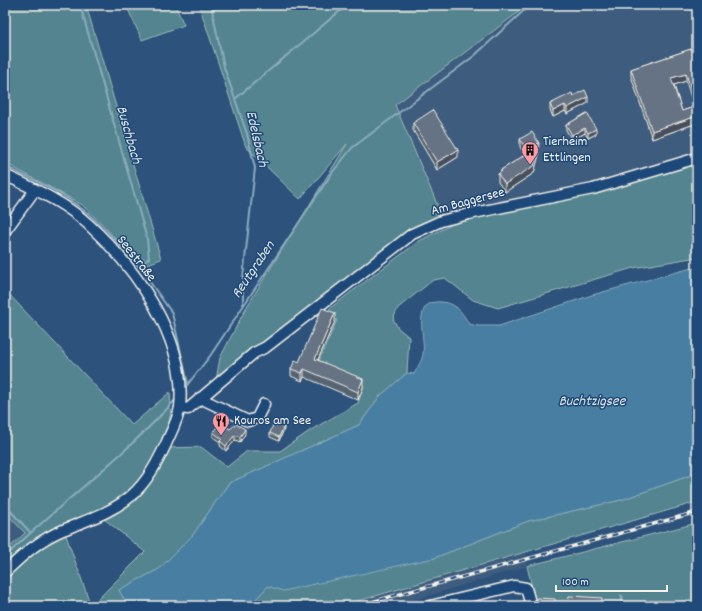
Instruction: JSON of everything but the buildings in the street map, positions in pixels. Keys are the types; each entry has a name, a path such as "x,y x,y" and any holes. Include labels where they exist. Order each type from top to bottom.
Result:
{"street":[{"name":"Am Baggersee","path":"200,398 254,353 266,347 412,234 455,218 593,189 697,158"},
{"name":"Seestraße","path":"5,175 58,202 88,224 128,269 153,303 165,324 173,349 180,390 180,405 176,421 159,460 145,482 131,496 115,507 95,518 68,528 29,549 5,572"},
{"path":"5,232 35,190"},
{"path":"180,405 188,409 200,398 248,421 257,418 264,404"},
{"path":"430,606 514,586 526,588 531,606"}],"shaded area":[{"path":"528,5 697,5 697,152 591,183 443,218 395,105"},
{"path":"5,512 25,533 5,552"},
{"path":"526,553 527,566 394,606 341,606"}],"green space":[{"path":"5,5 86,5 161,259 145,265 143,258 138,263 102,224 81,204 5,163"},
{"path":"126,5 175,5 184,25 142,40"},
{"path":"199,5 528,5 395,105 443,218 413,231 216,380 220,358 246,308 347,144 300,199 246,147"},
{"path":"697,161 697,257 633,268 498,308 473,300 445,278 433,280 398,308 393,319 398,328 409,337 407,373 380,396 359,425 229,483 192,536 159,569 119,590 128,606 96,606 94,603 145,552 103,518 131,501 167,448 201,447 227,467 247,451 280,451 311,430 358,403 364,386 317,365 337,320 326,316 330,308 419,241 457,222 594,192"},
{"path":"5,290 132,425 170,392 171,409 169,422 149,468 143,478 135,487 117,501 96,513 63,527 91,606 5,606 5,552 25,533 5,512"},
{"path":"697,473 697,502 341,606 227,606 255,600 268,586 434,558 528,521 621,500"},
{"path":"697,523 697,606 622,606 623,596 620,595 622,596 621,606 527,606 533,591 527,566"}],"water":[{"name":"Buchtzigsee","path":"697,268 697,473 621,500 528,521 434,558 283,591 268,586 255,600 227,606 128,606 119,590 159,569 192,536 229,483 359,425 380,396 407,373 414,374 421,362 423,354 422,320 426,306 432,303 442,302 451,304 461,312 469,324 478,326 499,326 592,295 688,269"}],"waterway":[{"name":"Buschbach","path":"80,5 147,239 149,258 139,267 140,269"},
{"path":"211,5 224,67 235,99"},
{"name":"Edelsbach","path":"243,304 243,278 255,168 247,134 235,99 347,5"},
{"name":"Reutgraben","path":"184,389 210,356 332,173 352,148 474,56 530,5"},
{"path":"5,166 53,190 81,208 119,244 139,267"},
{"name":"Buschbach","path":"147,278 172,313 188,384"},
{"name":"Reutgraben","path":"5,557 135,441 176,399"},
{"path":"5,505 30,532"}],"railway":[{"path":"357,606 697,512"}],"place":[{"name":"Tierheim Ettlingen","path":"530,165"},
{"name":"Kouros am See","path":"221,436"}]}
